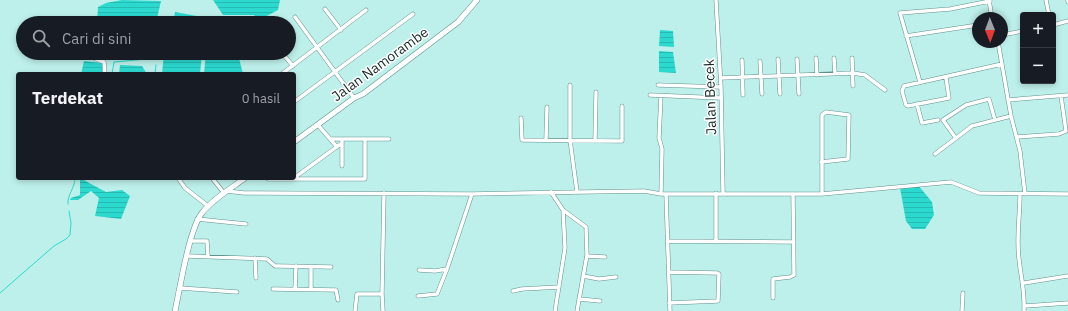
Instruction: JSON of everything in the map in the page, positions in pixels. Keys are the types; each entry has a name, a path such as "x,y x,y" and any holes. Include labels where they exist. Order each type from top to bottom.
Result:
{"main road":[{"name":"Jalan Namorambe","path":"296,141 354,98 363,94 458,22 477,0"},
{"path":"175,311 190,241 197,220 208,206 242,180"}],"street":[{"name":"Jalan Becek","path":"716,0 721,78 723,193"},
{"path":"1046,0 1048,12"},
{"path":"920,82 900,15 902,12 950,9 990,1 991,12"},
{"path":"325,9 341,30"},
{"path":"284,72 318,48 366,10"},
{"path":"296,100 413,14"},
{"path":"296,18 354,98"},
{"path":"1056,24 1068,21"},
{"path":"906,36 972,26"},
{"path":"1008,34 1020,32"},
{"path":"999,48 1011,116 1022,164 1025,194"},
{"path":"816,58 816,75"},
{"path":"834,58 835,74"},
{"path":"852,58 853,86"},
{"path":"778,59 780,94"},
{"path":"797,59 799,94"},
{"path":"99,60 104,62 105,72"},
{"path":"287,60 292,66"},
{"path":"742,60 743,95"},
{"path":"760,61 762,94"},
{"path":"946,78 949,98 908,106 906,105 902,88 920,82 946,78 1002,64"},
{"path":"721,78 761,78 852,74 865,75 885,90"},
{"path":"570,85 570,140 577,192"},
{"path":"658,85 721,87"},
{"path":"595,141 596,92"},
{"path":"650,95 721,98"},
{"path":"1008,100 1068,95"},
{"path":"661,96 658,138 662,148 663,194 668,241 670,311"},
{"path":"1017,137 1064,133 1066,131 1061,96"},
{"path":"955,137 943,120 966,105 989,98 995,120"},
{"path":"917,104 922,123 938,120"},
{"path":"521,118 521,140 546,139 623,141 622,106"},
{"path":"546,139 547,107"},
{"path":"821,162 848,159 849,115 823,113 821,162 822,194"},
{"path":"935,154 955,137 972,126 1011,116"},
{"path":"318,125 337,147"},
{"path":"331,139 342,141 389,139"},
{"path":"296,178 365,179 365,139"},
{"path":"296,176 337,147 342,141"},
{"path":"342,141 342,166"},
{"path":"179,180 185,188 208,206"},
{"path":"214,180 226,192 244,193 472,194 644,191 663,194 723,193 793,195 822,194 950,182 976,193 1068,194"},
{"path":"551,192 563,210 586,226 587,256 577,311"},
{"path":"383,311 384,193"},
{"path":"418,296 436,295 447,269 472,194"},
{"path":"716,194 716,242"},
{"path":"1020,194 1018,218 1019,259 1024,283 1024,311"},
{"path":"773,298 773,279 790,277 794,275 793,195"},
{"path":"555,311 565,248 563,210"},
{"path":"197,220 246,224"},
{"path":"190,241 207,241 208,256"},
{"path":"668,241 794,242"},
{"path":"188,256 269,259 275,266 331,267"},
{"path":"587,256 605,257"},
{"path":"255,258 256,278"},
{"path":"295,289 296,266"},
{"path":"311,289 312,267"},
{"path":"419,270 435,271 447,269"},
{"path":"669,272 719,274 718,302 669,303"},
{"path":"584,276 599,280 616,277"},
{"path":"1024,283 1068,276"},
{"path":"513,291 522,289 559,287"},
{"path":"180,288 238,292"},
{"path":"274,289 336,290 338,292 338,300"},
{"path":"962,311 963,293"},
{"path":"355,311 357,294 382,294"},
{"path":"579,299 600,301"},
{"path":"1025,306 1068,303"}],"water":[{"path":"122,0 161,1 158,16 97,16 98,7 106,3"},
{"path":"213,0 280,0 278,10 267,16 223,15"},
{"path":"175,12 197,16 174,16"},
{"path":"660,30 673,31 674,47 659,46"},
{"path":"659,51 673,52 676,73 659,72"},
{"path":"163,60 201,60 200,72 162,72"},
{"path":"205,60 240,60 242,72 204,72"},
{"path":"84,61 102,63 102,72 81,72"},
{"path":"120,65 142,66 146,72 119,72"},
{"path":"80,180 84,180 106,192 122,190 130,196 121,219 95,216 99,198 91,191 78,200 70,200 71,198 80,195"},
{"path":"918,185 932,202 934,215 925,229 912,229 906,221 900,188"}],"waterway":[{"path":"112,72 114,62 136,60"},
{"path":"155,72 156,65"},
{"path":"68,204 75,180"},
{"path":"0,293 54,246 70,235 71,223 69,211"}]}
